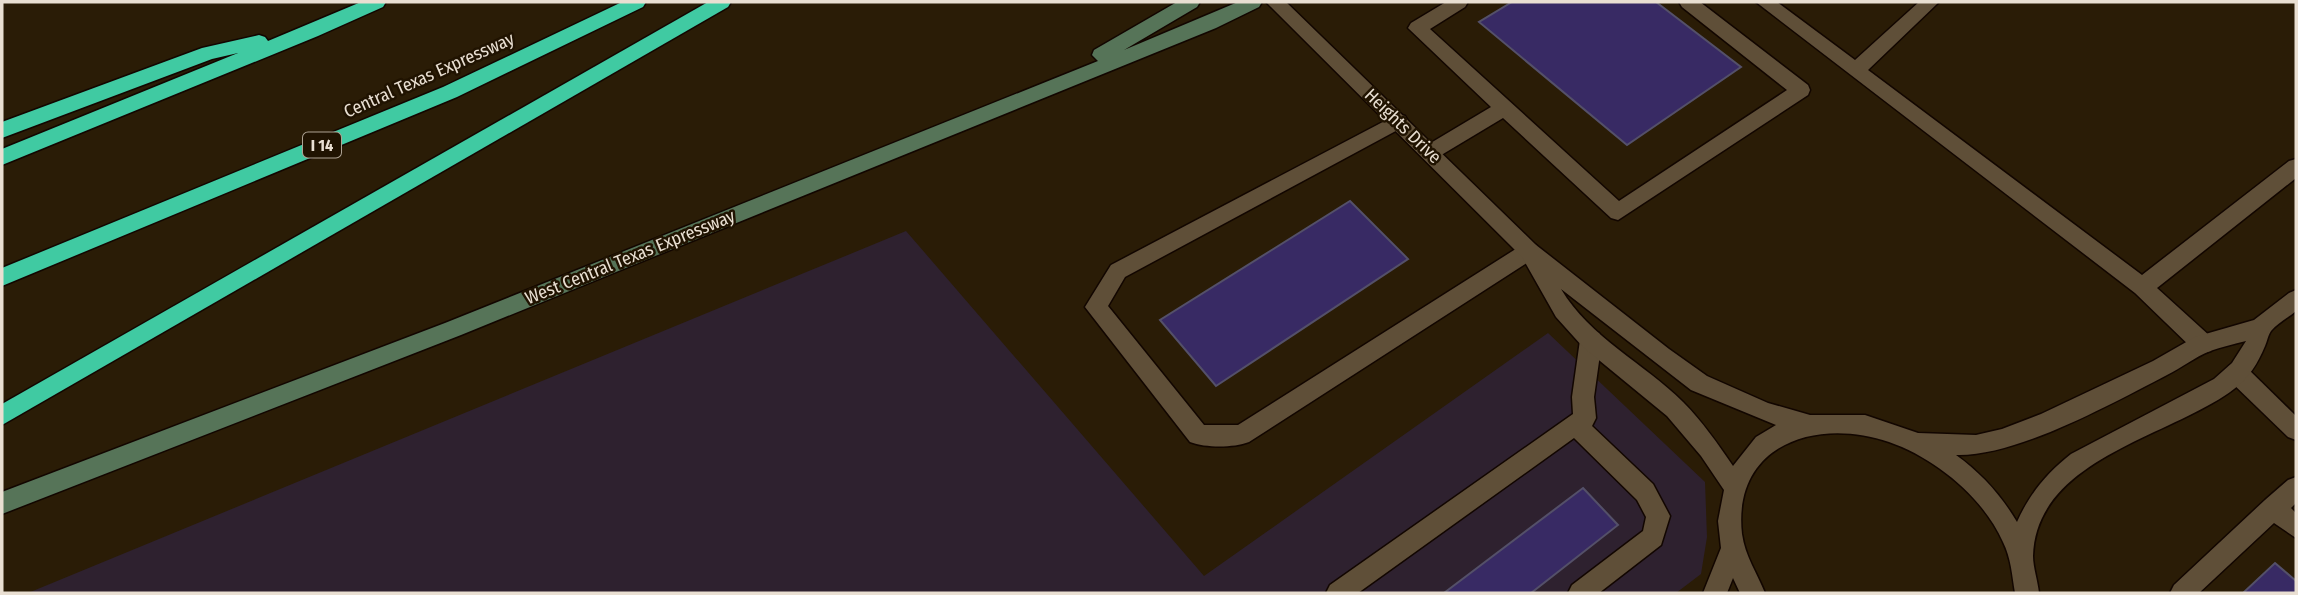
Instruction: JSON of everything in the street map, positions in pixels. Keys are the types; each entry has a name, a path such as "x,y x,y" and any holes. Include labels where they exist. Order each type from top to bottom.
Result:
{"highway":[{"path":"2,157 377,2"},
{"name":"Central Texas Expressway","path":"2,277 450,92 637,2"},
{"path":"2,415 722,2"},
{"path":"2,130 209,53 312,31"}],"main road":[{"path":"1040,92 1191,2"},
{"name":"West Central Texas Expressway","path":"2,503 453,329 1210,23 1254,2"}],"street":[{"name":"Heights Drive","path":"1275,2 1529,251"},
{"path":"1460,2 1417,29 1618,212 1801,90 1688,2"},
{"path":"1765,2 2142,287 2203,344"},
{"path":"1856,70 1930,2"},
{"path":"1431,152 1504,108"},
{"path":"1398,121 1118,271 1096,307 1198,435 1241,435 1529,251"},
{"path":"2142,287 2296,167"},
{"path":"1529,251 1563,311 1591,340 1675,409 1709,449 1735,487"},
{"path":"1529,251 1699,383 1765,412 1810,425"},
{"path":"1918,443 1976,445 2002,439 2095,401 2203,344 2262,327 2296,299"},
{"path":"2027,593 2022,555 2028,524 2043,495 2063,472 2085,455 2195,402 2237,373 2249,358 2262,327"},
{"path":"1338,593 1580,421 1591,340"},
{"path":"2237,373 2296,430"},
{"path":"1580,421 1644,492 1658,516 1653,537 1580,593"},
{"path":"1753,593 1741,571 1728,528 1735,487 1742,468 1755,450 1769,439 1790,429 1810,425 1863,424 1918,443 1946,460 1987,497 2022,555"},
{"path":"2182,593 2296,488"},
{"path":"2273,508 2296,527"},
{"path":"1715,593 1733,548"}],"shaded area":[{"path":"906,231 1204,576 1548,333 1705,482 1707,537 1701,574 1676,593 28,593"}],"building":[{"path":"1512,2 1656,2 1741,67 1627,145 1479,22"},
{"path":"1350,201 1408,259 1216,386 1160,320"},
{"path":"1583,488 1618,525 1531,593 1444,593"},
{"path":"2275,563 2296,581 2296,593 2243,593"}]}
